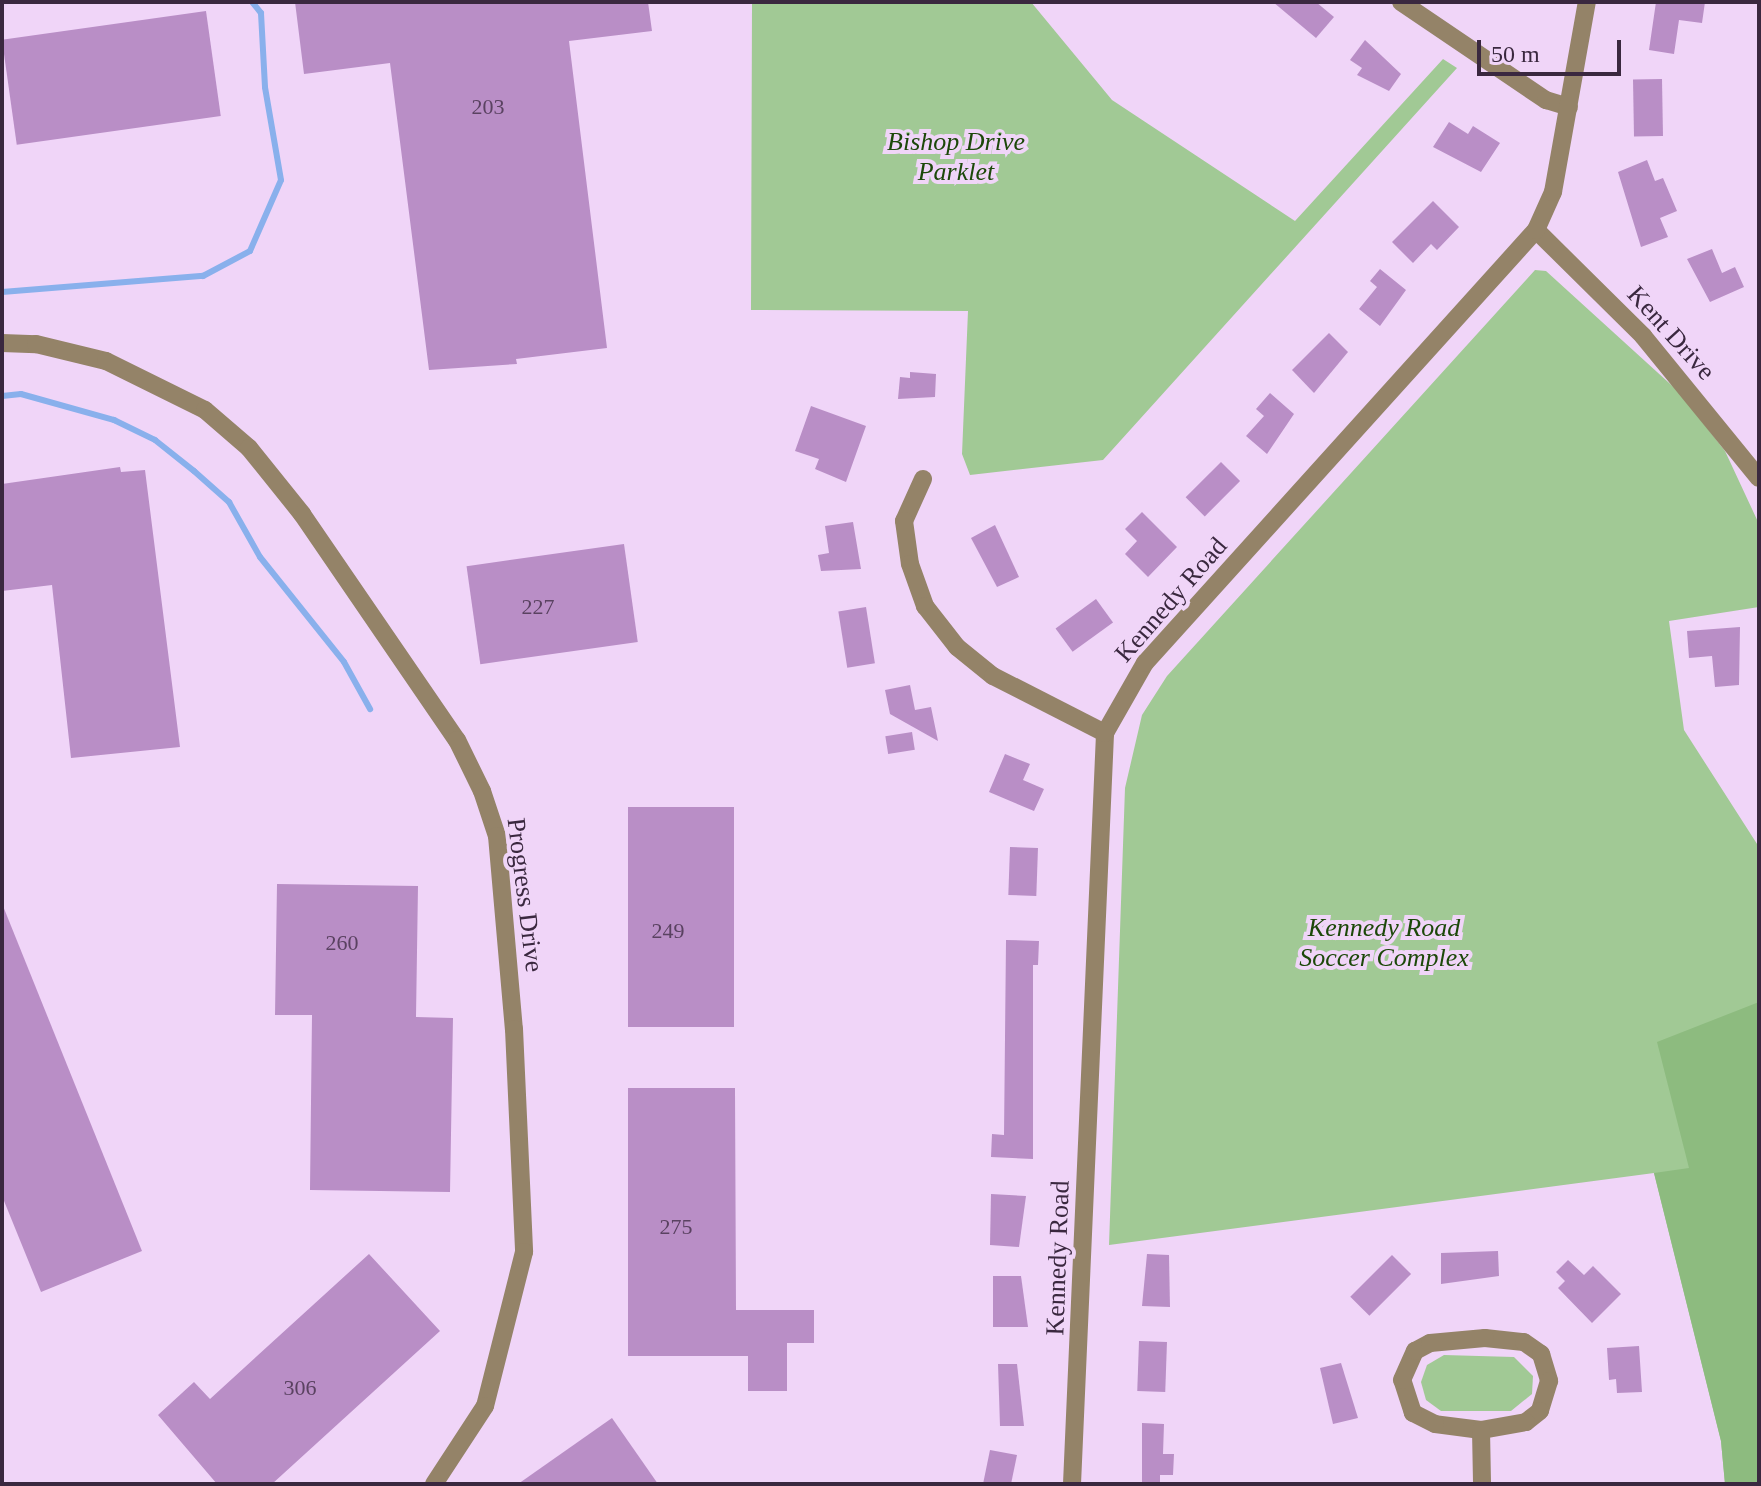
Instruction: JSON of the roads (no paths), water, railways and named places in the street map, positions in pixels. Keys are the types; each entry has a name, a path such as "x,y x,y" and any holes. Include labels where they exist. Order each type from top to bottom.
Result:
{"street":[{"path":"1401,2 1546,100 1569,107"},
{"name":"Kennedy Road","path":"1072,1484 1105,733 1145,663 1536,230 1553,192 1587,2"},
{"name":"Kent Drive","path":"1536,230 1643,336 1759,478"},
{"name":"Progress Drive","path":"2,343 36,344 106,361 205,410 249,448 302,514 457,740 482,791 498,851 514,1029 524,1252 485,1406 434,1484"},
{"path":"923,479 904,521 910,564 925,606 957,647 993,676 1105,733"},
{"path":"1485,1338 1524,1342 1541,1354 1549,1381 1540,1411 1526,1422 1481,1430 1435,1424 1413,1413 1402,1380 1415,1351 1430,1343 1485,1338"},
{"path":"1481,1430 1482,1484"}],"waterway":[{"path":"2,292 203,276 250,251 281,180 265,87 261,13 252,2"},
{"path":"2,396 21,394 114,420 155,440 194,471 229,502 260,557 344,662 370,709"}],"park label":[{"name":"Bishop Drive Parklet","path":"956,157"},
{"name":"Kennedy Road Soccer Complex","path":"1384,943"}]}
